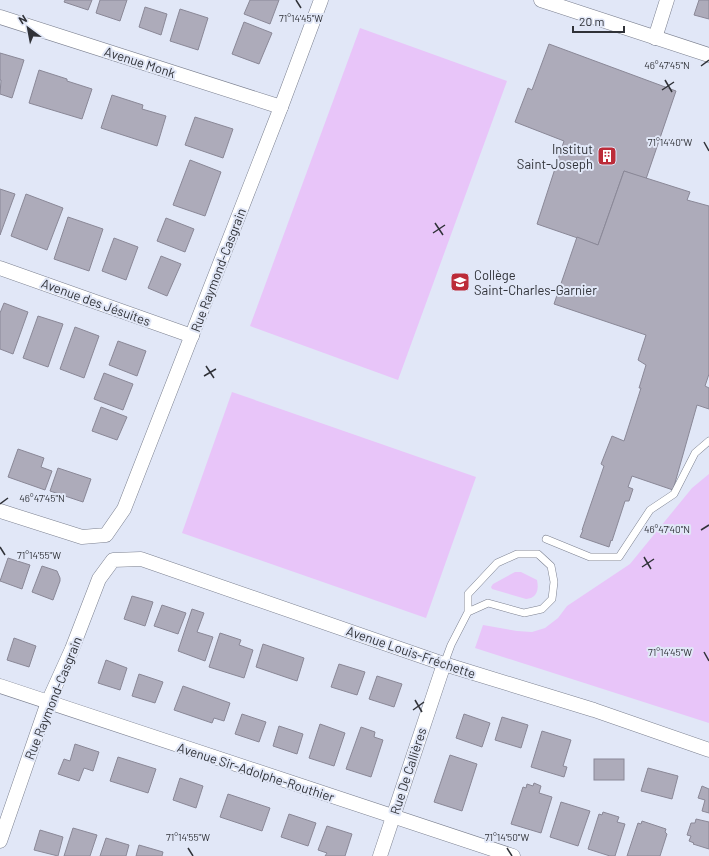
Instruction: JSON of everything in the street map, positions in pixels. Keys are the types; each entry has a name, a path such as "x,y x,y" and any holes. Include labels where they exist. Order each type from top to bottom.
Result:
{"street":[{"name":"Rue Raymond-Casgrain","path":"0,511 82,538 106,535 124,508 281,107 321,0"},
{"path":"541,0 709,55"},
{"path":"655,38 668,0"},
{"name":"Avenue Monk","path":"0,17 281,107"},
{"name":"Avenue des Jésuites","path":"0,268 192,336"},
{"name":"Avenue Louis-Fréchette","path":"113,560 141,559 444,664 594,710 709,750"},
{"name":"Rue Raymond-Casgrain","path":"0,841 48,702 72,649 99,579 113,560"},
{"name":"Rue De Callières","path":"380,856 444,664"},
{"name":"Avenue Sir-Adolphe-Routhier","path":"0,686 513,856"}],"lane":[{"path":"546,539 590,557 619,557 650,510 674,494 695,453 709,441"},
{"path":"444,664 451,645 468,612 468,594 497,563 517,554 538,554 551,566 554,582 552,599 542,609 524,613 488,604 468,612"}],"shaded area":[{"path":"360,28 507,81 398,380 250,326"},
{"path":"232,392 476,477 426,618 182,533"},
{"path":"709,474 709,723 475,648 483,625 532,632 545,628 558,618 567,606 630,564 692,488"},
{"path":"515,572 521,572 537,580 538,587 533,597 526,599 492,589 491,587 493,584"}],"building":[{"path":"65,0 92,0 88,10 64,2"},
{"path":"100,0 127,0 120,21 96,13"},
{"path":"250,0 279,0 270,24 244,14"},
{"path":"699,0 709,0 709,19 694,15"},
{"path":"145,7 167,14 161,35 139,27"},
{"path":"180,9 208,18 198,50 170,41"},
{"path":"244,22 272,33 259,64 232,54"},
{"name":"Institut Saint-Joseph","path":"549,44 676,91 646,179 624,171 598,245 537,224 564,141 515,122 528,88 532,90"},
{"path":"0,53 24,60 12,98 0,94"},
{"path":"39,70 92,89 82,119 29,103"},
{"path":"112,95 143,105 142,109 166,116 157,146 101,128"},
{"path":"195,117 233,129 223,158 185,145"},
{"path":"190,160 221,172 205,216 173,205"},
{"name":"Collège Saint-Charles-Garnier","path":"624,171 690,192 687,200 709,206 709,374 705,386 709,388 709,409 697,405 673,490 632,476 628,487 633,489 629,501 625,501 609,547 580,537 604,466 601,464 612,436 624,441 641,388 639,388 646,365 638,360 646,335 554,304 577,237 598,245"},
{"path":"0,189 15,194 0,235"},
{"path":"26,194 63,208 47,250 11,236"},
{"path":"68,217 103,229 89,271 54,259"},
{"path":"166,218 194,229 185,252 157,241"},
{"path":"114,238 138,247 126,280 102,271"},
{"path":"161,256 181,264 167,296 148,288"},
{"path":"4,303 28,312 13,354 0,349 0,313"},
{"path":"38,316 63,324 48,367 23,358"},
{"path":"75,327 99,336 84,378 60,369"},
{"path":"118,341 146,351 137,376 109,365"},
{"path":"104,373 133,384 123,410 94,399"},
{"path":"101,407 127,417 117,440 92,431"},
{"path":"18,449 44,458 41,467 52,471 45,490 8,477"},
{"path":"58,468 91,479 83,502 50,491"},
{"path":"8,558 30,565 22,589 0,581"},
{"path":"42,566 57,571 60,578 53,600 32,592"},
{"path":"132,596 153,602 145,626 124,619"},
{"path":"162,605 186,613 178,634 154,626"},
{"path":"192,609 204,613 197,632 213,637 205,661 178,651"},
{"path":"220,633 241,640 239,645 253,650 244,678 209,667"},
{"path":"14,638 36,646 29,667 7,660"},
{"path":"263,644 304,658 297,681 256,667"},
{"path":"106,660 127,668 120,690 98,683"},
{"path":"339,664 365,672 357,695 331,687"},
{"path":"139,674 163,682 155,703 132,696"},
{"path":"377,676 402,684 394,707 369,699"},
{"path":"183,686 230,703 224,721 214,718 212,723 174,710"},
{"path":"242,714 266,722 259,742 235,734"},
{"path":"464,714 490,723 482,747 456,738"},
{"path":"502,717 528,725 521,748 495,740"},
{"path":"320,724 345,733 334,766 309,758"},
{"path":"279,726 303,734 297,754 273,746"},
{"path":"361,727 375,732 374,737 383,740 371,777 346,769"},
{"path":"542,731 571,740 563,766 567,767 564,777 531,767"},
{"path":"75,744 99,752 93,771 84,768 79,781 58,774 64,759 70,761"},
{"path":"450,755 477,764 462,811 434,802"},
{"path":"118,757 156,769 148,793 110,781"},
{"path":"594,759 624,759 624,780 594,780"},
{"path":"648,768 678,776 672,799 641,791"},
{"path":"180,778 203,786 196,808 173,800"},
{"path":"534,783 541,786 539,793 552,797 541,833 511,824 523,787 526,788 527,784 533,786"},
{"path":"702,786 709,789 709,813 702,811 705,800 698,798"},
{"path":"228,794 270,808 262,831 220,817"},
{"path":"561,802 590,811 578,846 550,837"},
{"path":"603,812 619,817 617,822 625,824 615,856 610,856 588,849 599,814 602,815"},
{"path":"289,814 316,823 308,846 281,837"},
{"path":"696,819 709,822 709,849 693,844 694,843 689,841 691,836 687,835 691,823 695,823"},
{"path":"642,821 666,829 665,832 667,834 660,856 627,856 638,823 641,824"},
{"path":"327,826 352,834 345,856 325,856 327,853 318,850"},
{"path":"73,828 97,835 90,856 64,856"},
{"path":"40,830 63,837 58,856 34,850"},
{"path":"106,838 129,845 126,856 100,856"},
{"path":"139,845 163,852 162,856 136,856"}],"place":[{"name":"Institut Saint-Joseph","path":"607,156"},
{"name":"Collège Saint-Charles-Garnier","path":"460,282"}]}
